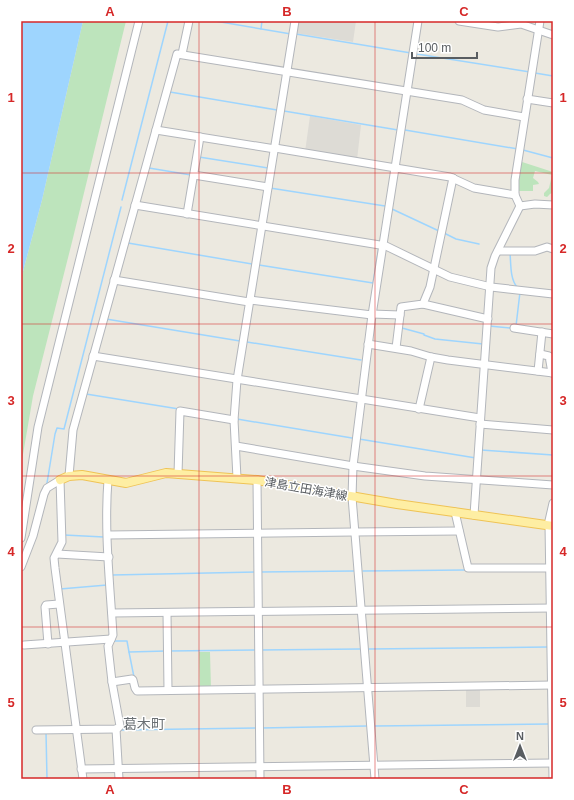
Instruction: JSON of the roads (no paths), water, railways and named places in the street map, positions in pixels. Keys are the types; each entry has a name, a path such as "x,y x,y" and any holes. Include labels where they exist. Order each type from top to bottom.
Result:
{"main road":[{"name":"津島立田海津線","path":"60,480 68,476 82,475 126,483 166,473 237,478 257,480 352,497 550,525"}],"street":[{"path":"21,538 38,427 139,21"},
{"path":"182,54 189,21"},
{"path":"237,478 234,420 237,380 295,21"},
{"path":"375,779 354,532 352,497 353,466 360,400 372,315 418,21"},
{"path":"459,21 502,27 518,24 553,35"},
{"path":"520,206 515,195 514,180 540,21"},
{"path":"68,476 73,430 177,54 462,100 484,110 524,117"},
{"path":"527,99 553,103"},
{"path":"156,130 453,178 474,188 515,195"},
{"path":"187,214 200,137"},
{"path":"194,176 268,187"},
{"path":"423,304 430,287 453,178"},
{"path":"520,206 553,204"},
{"path":"135,205 383,246 450,276 490,287 553,294"},
{"path":"474,515 491,268 520,206"},
{"path":"498,251 535,251 547,247 553,249"},
{"path":"114,280 250,301 372,315 400,315"},
{"path":"396,348 401,306 423,304 488,319"},
{"path":"514,328 553,334"},
{"path":"538,371 542,332"},
{"path":"368,344 411,350 431,357 552,373 549,356 540,354"},
{"path":"93,356 419,409 480,421 553,430"},
{"path":"419,409 431,357"},
{"path":"178,474 180,411 234,420"},
{"path":"236,446 353,466 425,476 553,485"},
{"path":"21,567 33,536 44,494 47,488 60,480 62,542 54,558 82,779"},
{"path":"36,730 116,729 120,726 112,682 108,646 113,635 108,535 108,480"},
{"path":"257,480 260,779"},
{"path":"553,503 550,525 553,779"},
{"path":"455,512 468,568 550,568"},
{"path":"108,535 460,531"},
{"path":"57,554 109,557"},
{"path":"48,644 45,607 46,605 59,604"},
{"path":"112,613 552,608"},
{"path":"167,612 168,690"},
{"path":"24,645 110,639"},
{"path":"112,682 132,680 138,691 552,684"},
{"path":"116,729 119,779"},
{"path":"81,769 553,763"}],"water":[{"path":"21,21 83,21 42,200 21,279"}],"waterway":[{"path":"122,200 168,21"},
{"path":"215,21 291,34"},
{"path":"261,29 262,21"},
{"path":"296,34 411,53"},
{"path":"417,54 530,72"},
{"path":"535,73 553,76"},
{"path":"170,92 277,110"},
{"path":"284,111 398,130"},
{"path":"405,130 518,149"},
{"path":"523,150 553,158"},
{"path":"199,157 268,168"},
{"path":"149,168 191,175"},
{"path":"270,188 385,206"},
{"path":"47,483 55,434 57,428 64,429 121,207"},
{"path":"392,209 439,231"},
{"path":"444,233 456,239 479,244"},
{"path":"128,243 252,264"},
{"path":"259,265 373,283 379,247"},
{"path":"510,253 512,276 517,287"},
{"path":"516,326 520,292"},
{"path":"106,319 240,341"},
{"path":"489,326 511,328"},
{"path":"402,328 424,334 435,339 483,344"},
{"path":"247,342 361,360"},
{"path":"86,394 179,409"},
{"path":"237,419 352,438"},
{"path":"359,439 476,458"},
{"path":"481,450 553,455"},
{"path":"64,535 104,537"},
{"path":"363,571 465,570"},
{"path":"260,572 354,571"},
{"path":"112,575 256,572"},
{"path":"60,589 107,585"},
{"path":"113,641 127,641 129,652 166,651"},
{"path":"369,649 548,647"},
{"path":"260,650 360,649"},
{"path":"169,651 255,650"},
{"path":"129,652 134,677"},
{"path":"375,726 549,724"},
{"path":"261,728 367,726"},
{"path":"120,730 257,728"},
{"path":"46,732 47,779"}],"district":[{"name":"葛木町","path":"144,724"}]}
